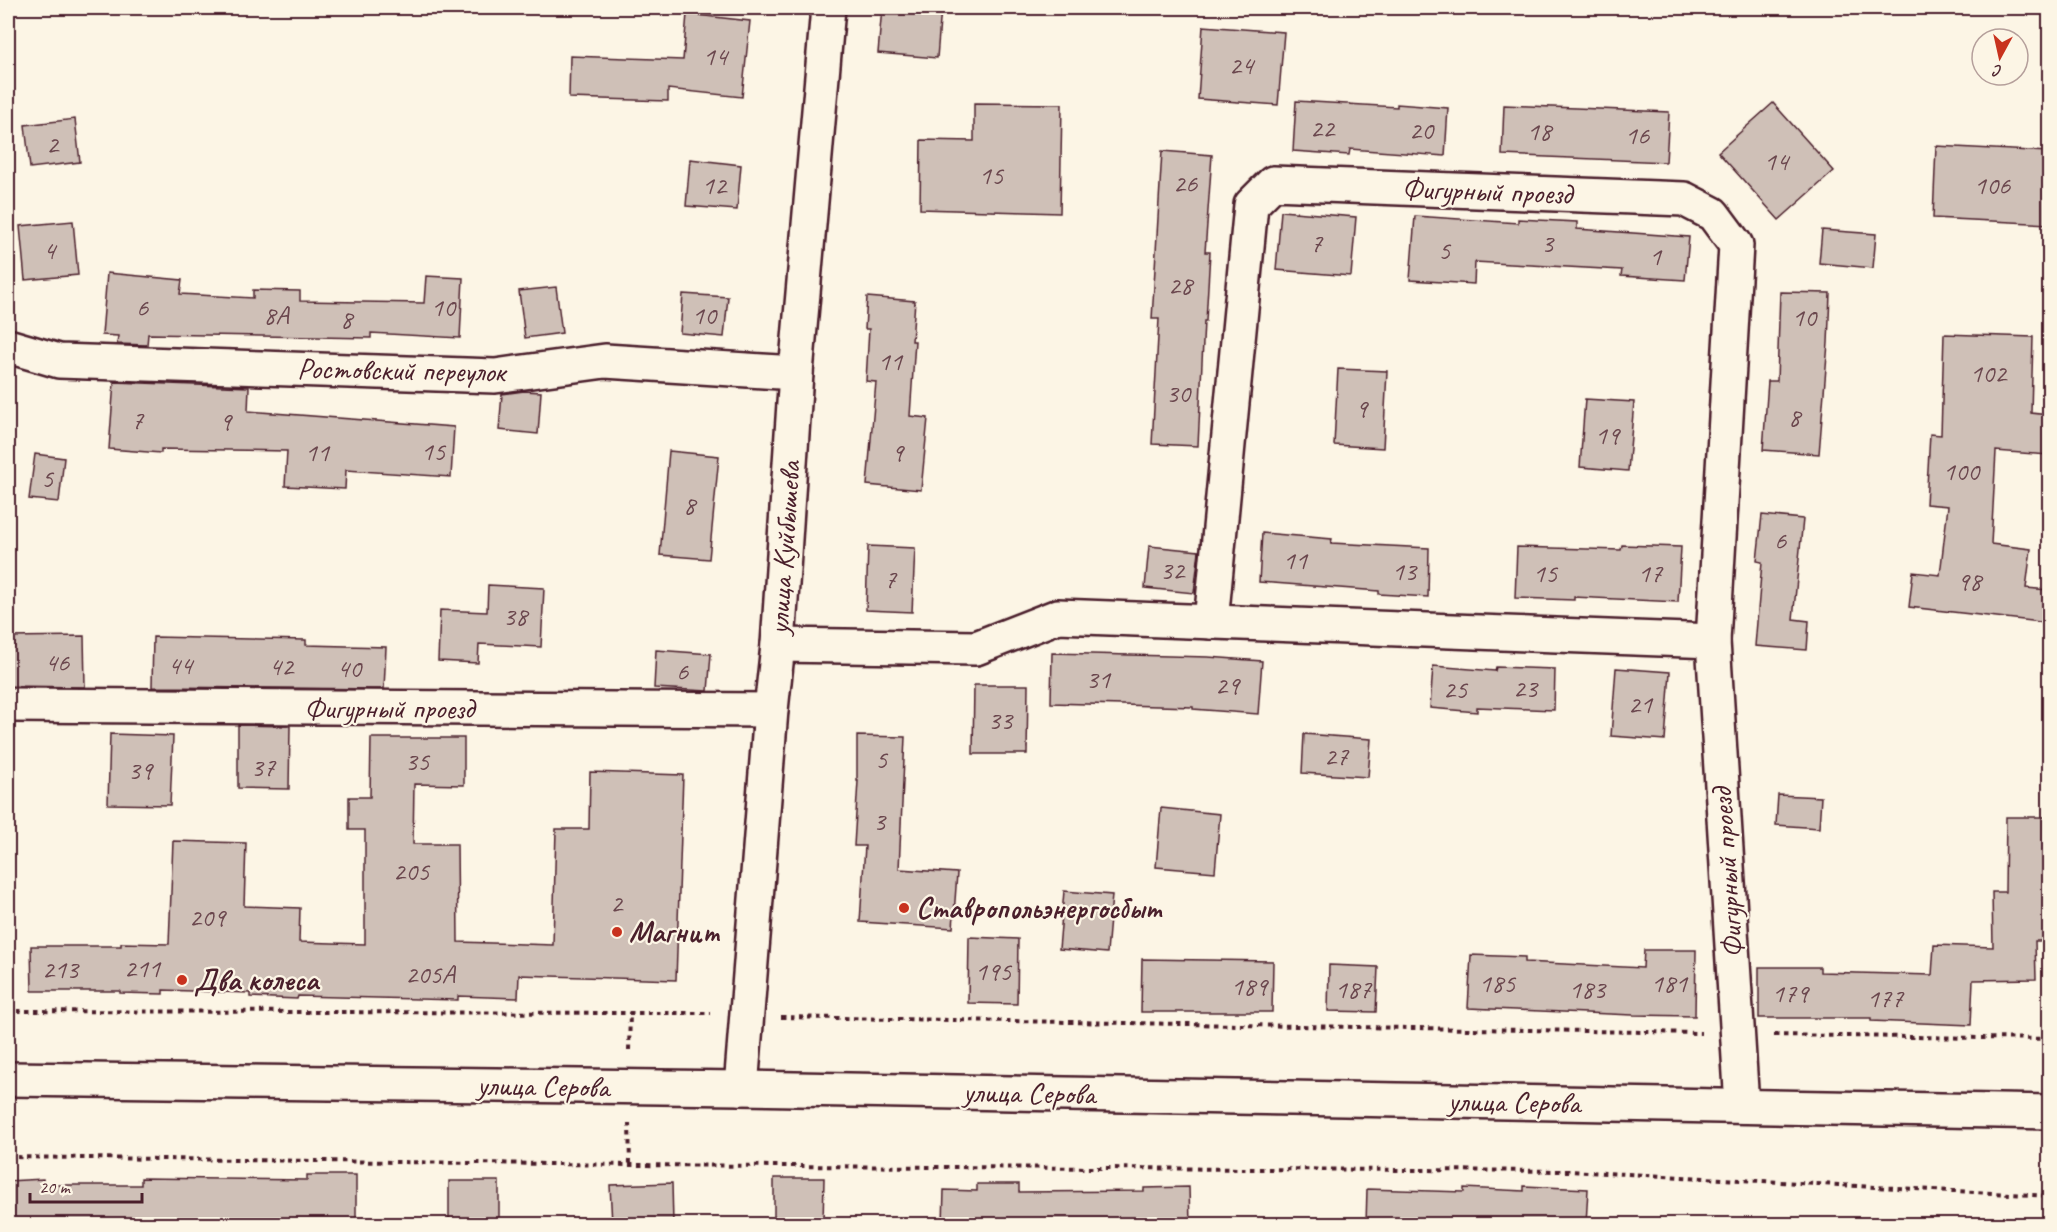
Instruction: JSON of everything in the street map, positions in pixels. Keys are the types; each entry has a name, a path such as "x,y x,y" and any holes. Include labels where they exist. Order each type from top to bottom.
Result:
{"street":[{"name":"улица Куйбышева","path":"741,1088 778,645 796,373 828,8"},
{"name":"Фигурный проезд","path":"1211,622 1251,205 1273,183 1684,199 1713,214 1736,245 1713,641 1742,1106"},
{"name":"Ростовский переулок","path":"8,346 59,361 71,362 495,376 605,361 796,373"},
{"path":"778,645 976,648 1058,616 1713,641"},
{"name":"Фигурный проезд","path":"8,705 771,710"},
{"name":"улица Серова","path":"8,1079 741,1088 2049,1112"}],"path":[{"path":"8,1011 630,1013"},
{"path":"795,1018 2049,1039"},
{"path":"8,1157 630,1165 1568,1171 2049,1196"}],"building":[{"path":"882,8 941,8 937,58 878,53"},
{"path":"687,14 750,21 742,97 668,89 668,101 569,98 570,56 683,60"},
{"path":"1203,26 1284,32 1278,105 1198,99"},
{"path":"1296,101 1448,108 1445,156 1350,149 1349,155 1293,151"},
{"path":"974,103 1062,104 1060,213 920,209 921,140 974,141"},
{"path":"1773,103 1834,171 1779,220 1718,152"},
{"path":"1504,105 1669,112 1666,162 1502,155"},
{"path":"75,119 80,162 30,168 25,125"},
{"path":"1936,146 2049,152 2049,224 1933,218"},
{"path":"1162,151 1212,155 1205,252 1210,252 1198,446 1152,444 1159,319 1152,319"},
{"path":"690,159 741,165 737,210 686,206"},
{"path":"1281,211 1356,217 1351,276 1276,270"},
{"path":"1415,216 1518,223 1518,219 1577,222 1577,229 1689,237 1685,280 1621,276 1622,270 1475,262 1474,284 1410,280"},
{"path":"73,221 78,275 25,280 20,226"},
{"path":"1822,230 1876,234 1873,268 1819,263"},
{"path":"107,273 182,280 180,294 253,298 253,290 300,291 300,301 424,303 426,276 463,278 460,338 371,333 371,338 148,334 147,345 117,344 118,336 102,335"},
{"path":"556,287 562,333 525,338 519,291"},
{"path":"1780,292 1830,293 1819,454 1763,450 1768,381 1777,381"},
{"path":"683,294 728,297 724,337 680,333"},
{"path":"867,297 915,301 910,416 928,418 921,490 867,485 876,382 866,381 869,329 865,329"},
{"path":"1944,334 2033,337 2031,413 2049,415 2049,455 1996,451 1991,544 2031,549 2026,588 2049,590 2049,623 1909,607 1913,572 1940,575 1948,506 1926,504 1930,434 1941,435"},
{"path":"1338,369 1387,371 1383,448 1334,445"},
{"path":"114,382 249,387 248,411 454,427 451,477 346,470 345,489 285,486 287,451 161,449 161,453 109,449"},
{"path":"524,391 541,392 538,434 499,430 502,394"},
{"path":"1585,399 1634,402 1628,471 1580,467"},
{"path":"669,451 719,456 709,559 660,555"},
{"path":"35,454 64,458 59,502 29,499"},
{"path":"1762,515 1803,519 1793,619 1809,621 1807,650 1755,646 1762,562 1757,561"},
{"path":"1262,533 1332,539 1331,543 1429,548 1428,597 1259,582"},
{"path":"1622,545 1681,547 1678,602 1574,597 1574,600 1515,598 1517,547 1621,550"},
{"path":"868,546 915,548 912,612 866,610"},
{"path":"1149,546 1199,551 1194,593 1145,588"},
{"path":"488,585 544,588 541,647 479,644 478,663 438,661 440,610 487,612"},
{"path":"84,636 85,687 8,686 8,637"},
{"path":"153,637 306,640 306,645 386,647 384,689 152,687"},
{"path":"656,650 711,654 708,691 654,688"},
{"path":"1052,653 1208,657 1262,661 1258,714 1193,709 1193,707 1051,703"},
{"path":"1433,666 1495,671 1496,667 1555,669 1554,710 1477,707 1477,712 1430,708"},
{"path":"1616,668 1670,672 1665,740 1611,736"},
{"path":"974,685 1028,685 1027,754 973,754"},
{"path":"238,725 290,726 289,789 238,788"},
{"path":"110,734 173,736 170,805 108,804"},
{"path":"1304,734 1371,739 1368,777 1302,773"},
{"path":"857,736 905,737 899,869 957,873 953,928 860,922 865,846 854,846 858,781"},
{"path":"371,738 464,738 464,785 414,784 413,844 457,844 458,942 553,945 556,829 589,829 590,772 683,775 676,980 519,975 518,998 458,996 458,1000 298,996 297,999 250,997 250,993 163,990 163,994 120,993 120,991 32,991 31,946 169,944 173,841 246,843 244,906 300,908 299,942 365,944 365,830 349,830 349,797 370,797"},
{"path":"1778,795 1821,797 1819,828 1776,825"},
{"path":"1161,808 1220,814 1215,872 1156,867"},
{"path":"2006,817 2049,817 2049,877 2045,877 2046,941 2035,941 2036,979 1973,980 1971,1025 1871,1021 1871,1018 1759,1018 1759,967 1820,967 1820,972 1932,975 1934,945 1993,947 1992,892 2005,892"},
{"path":"1064,891 1112,895 1107,953 1059,949"},
{"path":"969,937 1018,939 1017,1004 968,1003"},
{"path":"1644,950 1696,950 1695,1016 1468,1008 1471,955 1525,957 1525,962 1643,968"},
{"path":"1142,959 1273,961 1272,1012 1141,1012"},
{"path":"1329,965 1378,967 1376,1012 1328,1011"},
{"path":"307,1175 356,1175 356,1224 8,1224 8,1181 43,1179 43,1185 141,1185 141,1178 307,1180"},
{"path":"774,1178 824,1178 823,1224 774,1224"},
{"path":"449,1181 499,1181 499,1224 449,1224"},
{"path":"672,1183 673,1224 612,1224 610,1185"},
{"path":"977,1184 1019,1184 1019,1192 1144,1191 1144,1188 1189,1187 1190,1224 943,1224 944,1190 977,1191"},
{"path":"1524,1186 1588,1189 1586,1224 1366,1224 1367,1189 1464,1192 1464,1188 1524,1191"}],"place":[{"name":"Ставропольэнергосбыт","path":"904,908"},
{"name":"Магнит","path":"617,932"},
{"name":"Два колеса","path":"182,980"}]}
